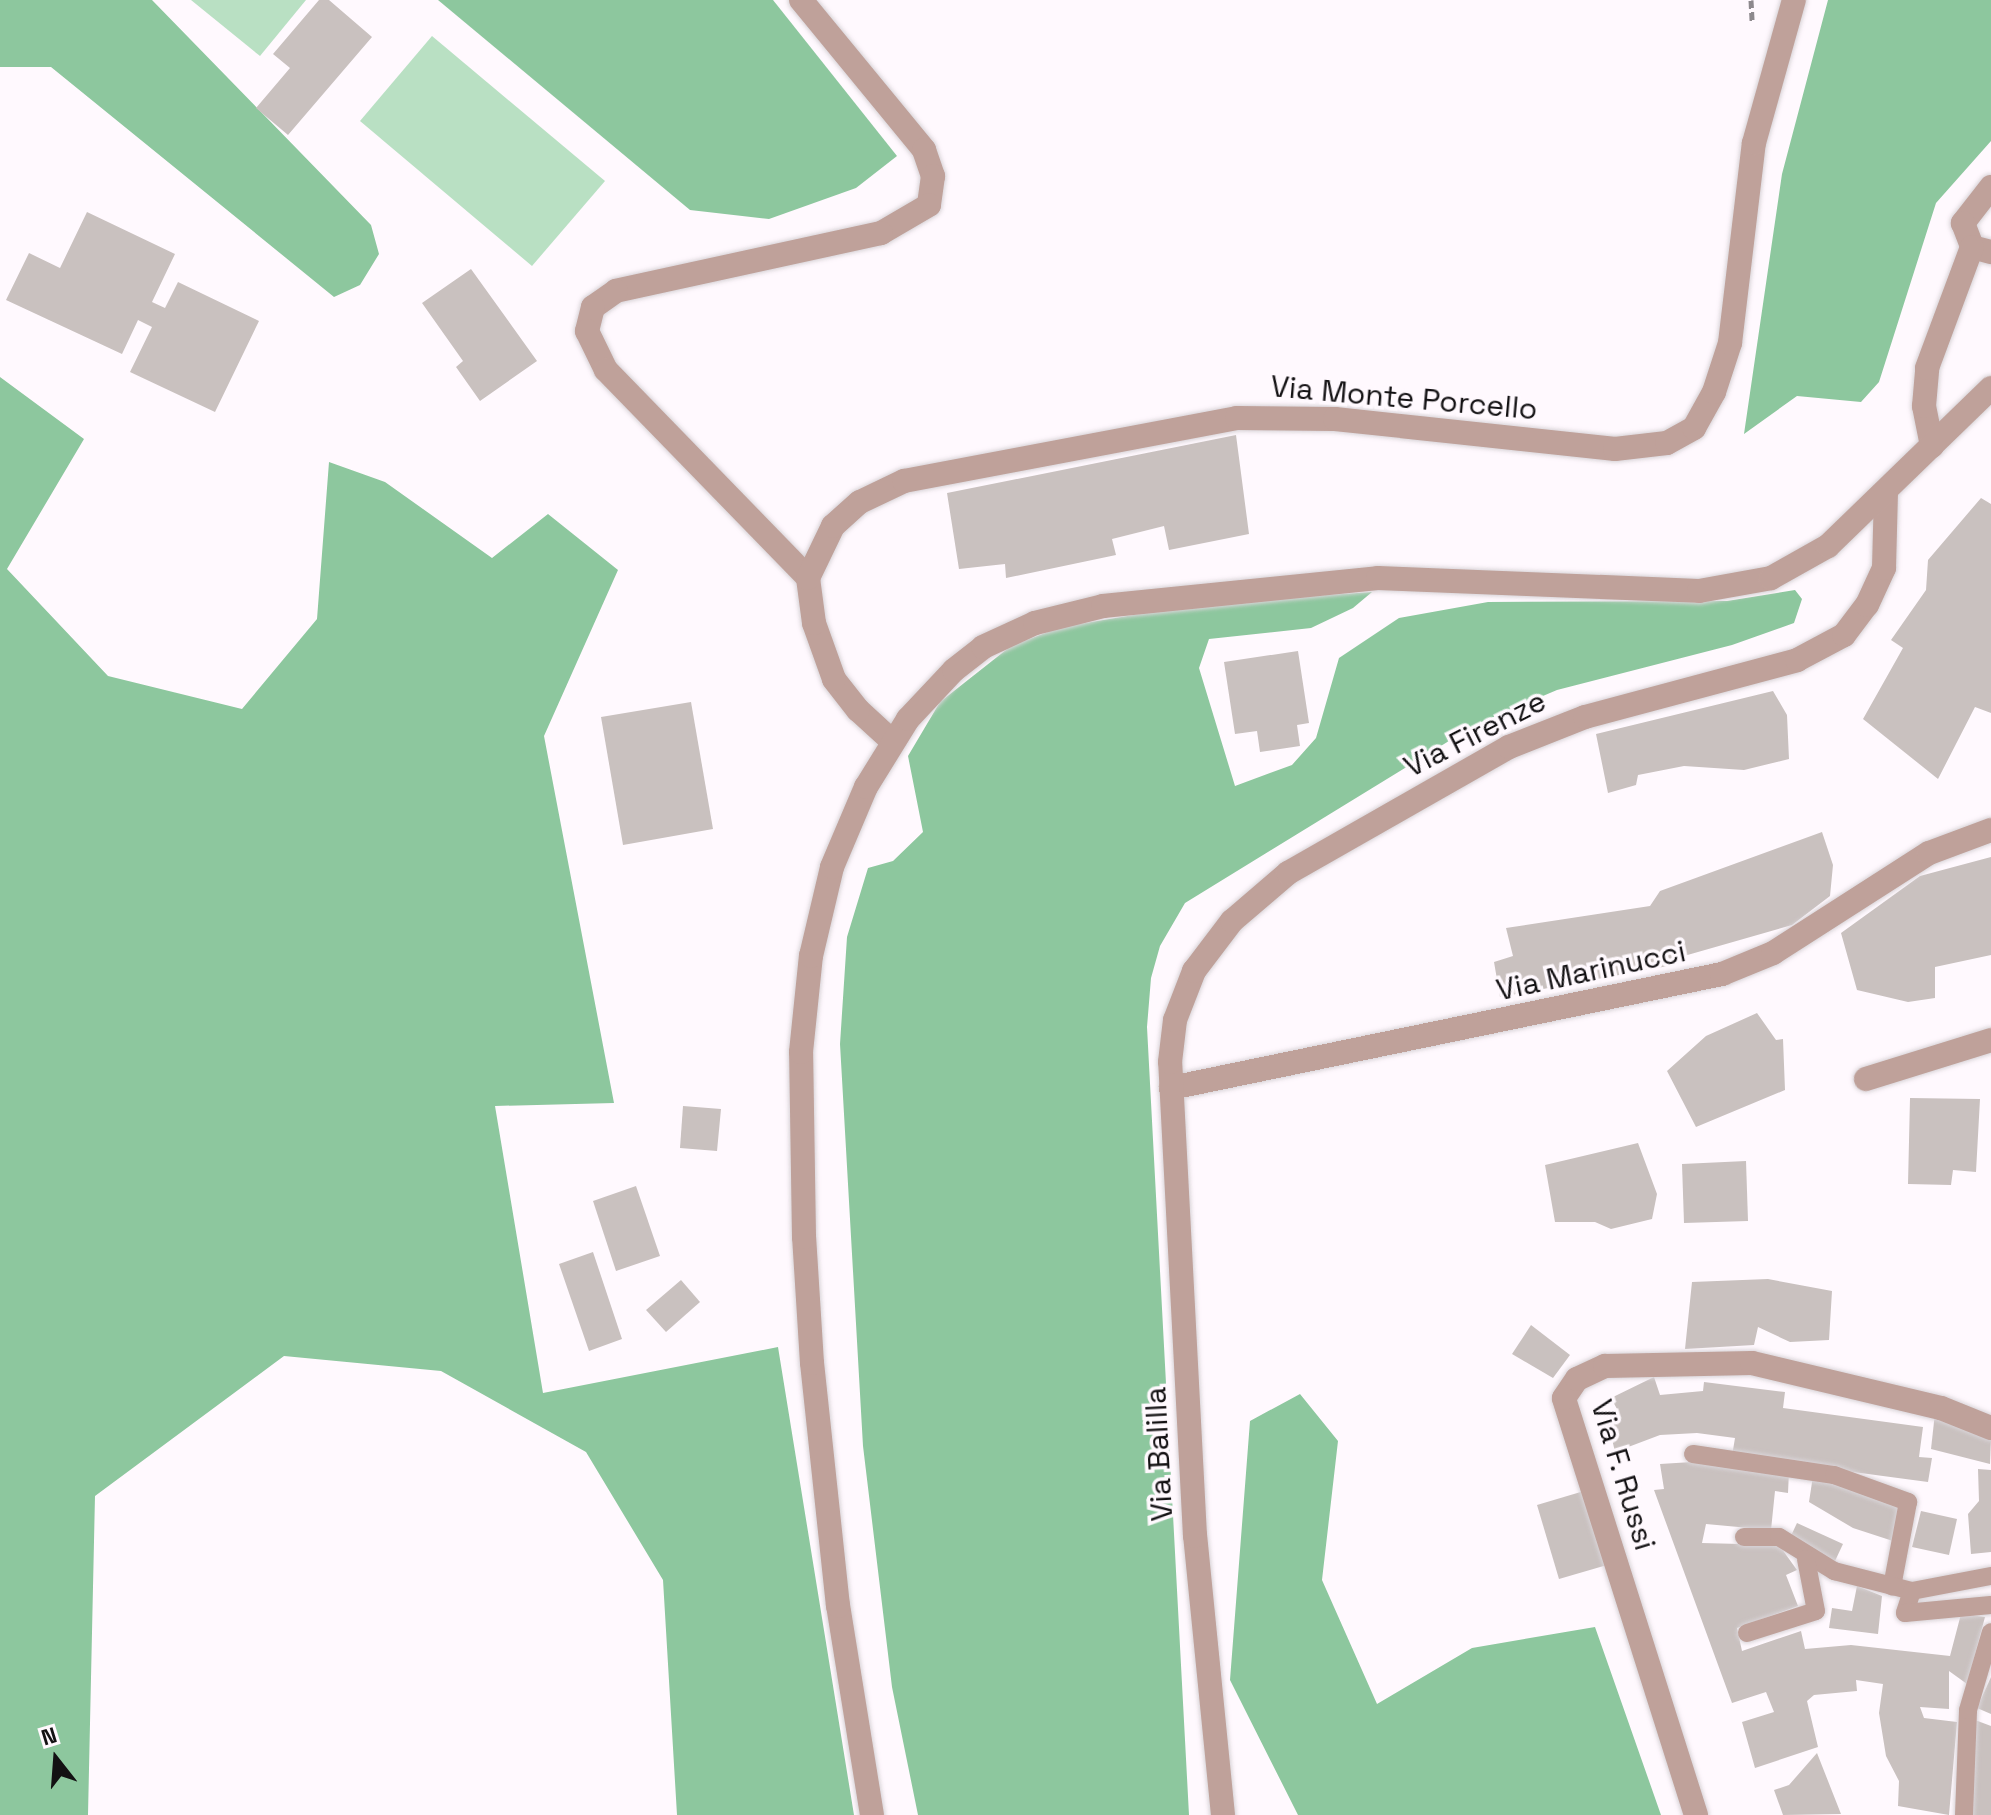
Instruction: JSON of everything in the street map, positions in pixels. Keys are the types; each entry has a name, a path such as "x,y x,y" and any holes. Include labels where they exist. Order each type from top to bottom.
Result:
{"street":[{"path":"801,0 924,150 933,176 929,205 881,233 616,291 593,307 587,331 606,370 808,578 814,623 834,679 858,710 892,741"},
{"name":"Via Monte Porcello","path":"808,578 833,526 860,502 904,481 1192,425 1316,417 1615,449 1680,438 1701,419 1725,360 1756,133 1794,0"},
{"path":"1932,446 1924,406 1927,368 1982,249 1963,223 1991,187"},
{"path":"872,1815 824,1485 804,1252 801,1067 811,956 832,867 892,741 938,686 983,647 1070,612 1268,586 1378,578 1726,588 1799,566 1886,491 1991,388"},
{"name":"Via Firenze","path":"1171,1088 1171,1039 1194,971 1216,939 1267,888 1310,859 1541,733 1738,679 1832,643 1867,605 1884,568 1886,491"},
{"name":"Via Marinucci","path":"1171,1088 1722,974 1773,953 1929,853 1991,830"},
{"path":"1866,1079 1991,1040"},
{"name":"Via Balilla","path":"1171,1088 1195,1536 1223,1815"},
{"name":"Via F. Russi","path":"1696,1815 1564,1398 1577,1379 1605,1366 1752,1363 1941,1408 1991,1428"}],"lane":[{"path":"1693,1454 1834,1475 1908,1502 1892,1587"},
{"path":"1744,1537 1779,1537 1806,1559 1912,1591 1991,1576"},
{"path":"1747,1633 1816,1611 1806,1559"},
{"path":"1912,1591 1905,1613 1991,1605"},
{"path":"1964,1815 1968,1710 1991,1632"}],"green space":[{"path":"0,0 152,0 371,225 379,254 360,285 334,297 51,67 0,67"},
{"path":"191,0 306,0 260,56"},
{"path":"438,0 773,0 897,156 856,188 769,219 690,210"},
{"path":"1828,0 1991,0 1991,141 1936,203 1879,382 1861,402 1797,396 1744,434 1782,174"},
{"path":"432,36 605,181 532,266 360,121"},
{"path":"0,377 84,439 7,569 108,676 242,709 317,619 329,462 385,482 492,558 548,514 618,570 544,736 614,1103 495,1106 543,1393 778,1347 854,1815 677,1815 663,1580 586,1452 441,1371 284,1356 95,1496 88,1815 0,1815"},
{"path":"1795,590 1802,599 1794,623 1732,645 1557,690 1475,725 1185,903 1160,946 1151,978 1147,1027 1189,1815 918,1815 892,1687 863,1446 840,1044 847,937 868,868 893,861 923,832 908,756 940,702 1011,646 1061,627 1206,603 1372,592 1353,608 1311,628 1209,639 1199,668 1235,786 1292,765 1316,738 1339,658 1399,618 1488,602 1727,601"},
{"path":"1300,1394 1338,1441 1322,1580 1377,1704 1472,1648 1595,1627 1661,1815 1298,1815 1230,1680 1250,1421"}],"building":[{"path":"319,0 329,0 372,37 288,135 256,108 290,68 273,54"},
{"path":"87,212 175,254 152,302 165,308 178,282 259,321 215,412 130,372 152,327 138,320 122,354 6,300 29,253 60,268"},
{"path":"471,269 537,361 480,401 456,367 463,361 422,303"},
{"path":"1236,435 1249,534 1169,550 1164,526 1112,539 1116,555 1006,578 1005,564 959,569 947,493"},
{"path":"1981,498 1991,504 1991,713 1975,707 1938,779 1863,719 1903,648 1891,640 1926,590 1928,560"},
{"path":"1298,651 1309,723 1297,725 1300,746 1260,752 1257,731 1235,734 1224,662"},
{"path":"1773,691 1787,715 1789,759 1744,770 1684,766 1638,775 1636,785 1608,793 1596,734"},
{"path":"691,702 713,829 623,845 601,717"},
{"path":"1822,832 1833,865 1830,896 1792,925 1677,958 1668,966 1500,997 1494,962 1513,956 1506,928 1650,906 1660,891"},
{"path":"1991,857 1991,955 1935,967 1935,998 1908,1002 1857,990 1841,933 1920,876"},
{"path":"1757,1013 1776,1040 1783,1039 1785,1090 1696,1127 1667,1071 1706,1036"},
{"path":"1910,1098 1980,1099 1976,1172 1953,1170 1951,1185 1908,1184"},
{"path":"683,1106 721,1109 717,1151 680,1148"},
{"path":"1638,1143 1657,1194 1652,1219 1611,1229 1595,1222 1555,1222 1545,1165"},
{"path":"1746,1161 1748,1221 1684,1223 1682,1164"},
{"path":"636,1186 660,1256 616,1271 593,1201"},
{"path":"593,1252 622,1339 589,1351 559,1264"},
{"path":"1768,1279 1832,1291 1829,1340 1790,1342 1758,1327 1754,1345 1685,1349 1692,1282"},
{"path":"681,1280 700,1302 666,1332 646,1310"},
{"path":"1531,1325 1570,1355 1553,1378 1512,1354"},
{"path":"1654,1377 1660,1395 1703,1391 1704,1382 1785,1392 1783,1408 1923,1427 1919,1457 1932,1458 1928,1482 1732,1456 1735,1438 1697,1433 1660,1435 1615,1452 1606,1413 1617,1409 1611,1398"},
{"path":"1935,1413 1991,1438 1990,1464 1931,1449"},
{"path":"1708,1461 1789,1471 1788,1493 1775,1491 1771,1530 1706,1524 1702,1543 1779,1545 1797,1570 1786,1575 1798,1606 1737,1628 1742,1651 1801,1631 1805,1649 1851,1645 1950,1656 1961,1614 1985,1617 1967,1684 1949,1671 1949,1709 1920,1707 1924,1718 1957,1722 1949,1815 1898,1806 1899,1781 1886,1756 1879,1713 1883,1684 1856,1680 1857,1691 1814,1695 1807,1701 1818,1747 1755,1768 1742,1722 1774,1712 1766,1692 1732,1703 1654,1490 1664,1489 1660,1464"},
{"path":"1978,1469 1991,1470 1991,1552 1971,1554 1968,1514 1979,1501"},
{"path":"1813,1476 1902,1508 1896,1542 1853,1528 1809,1502"},
{"path":"1584,1491 1607,1565 1559,1579 1537,1505"},
{"path":"1921,1511 1957,1519 1949,1555 1912,1547"},
{"path":"1797,1523 1843,1544 1835,1561 1789,1540"},
{"path":"1857,1586 1882,1596 1878,1634 1829,1628 1832,1608 1852,1611"},
{"path":"1991,1677 1991,1714 1977,1708"},
{"path":"1975,1720 1991,1726 1991,1815 1973,1815"},
{"path":"1817,1753 1841,1814 1783,1815 1774,1790 1789,1785"}]}
